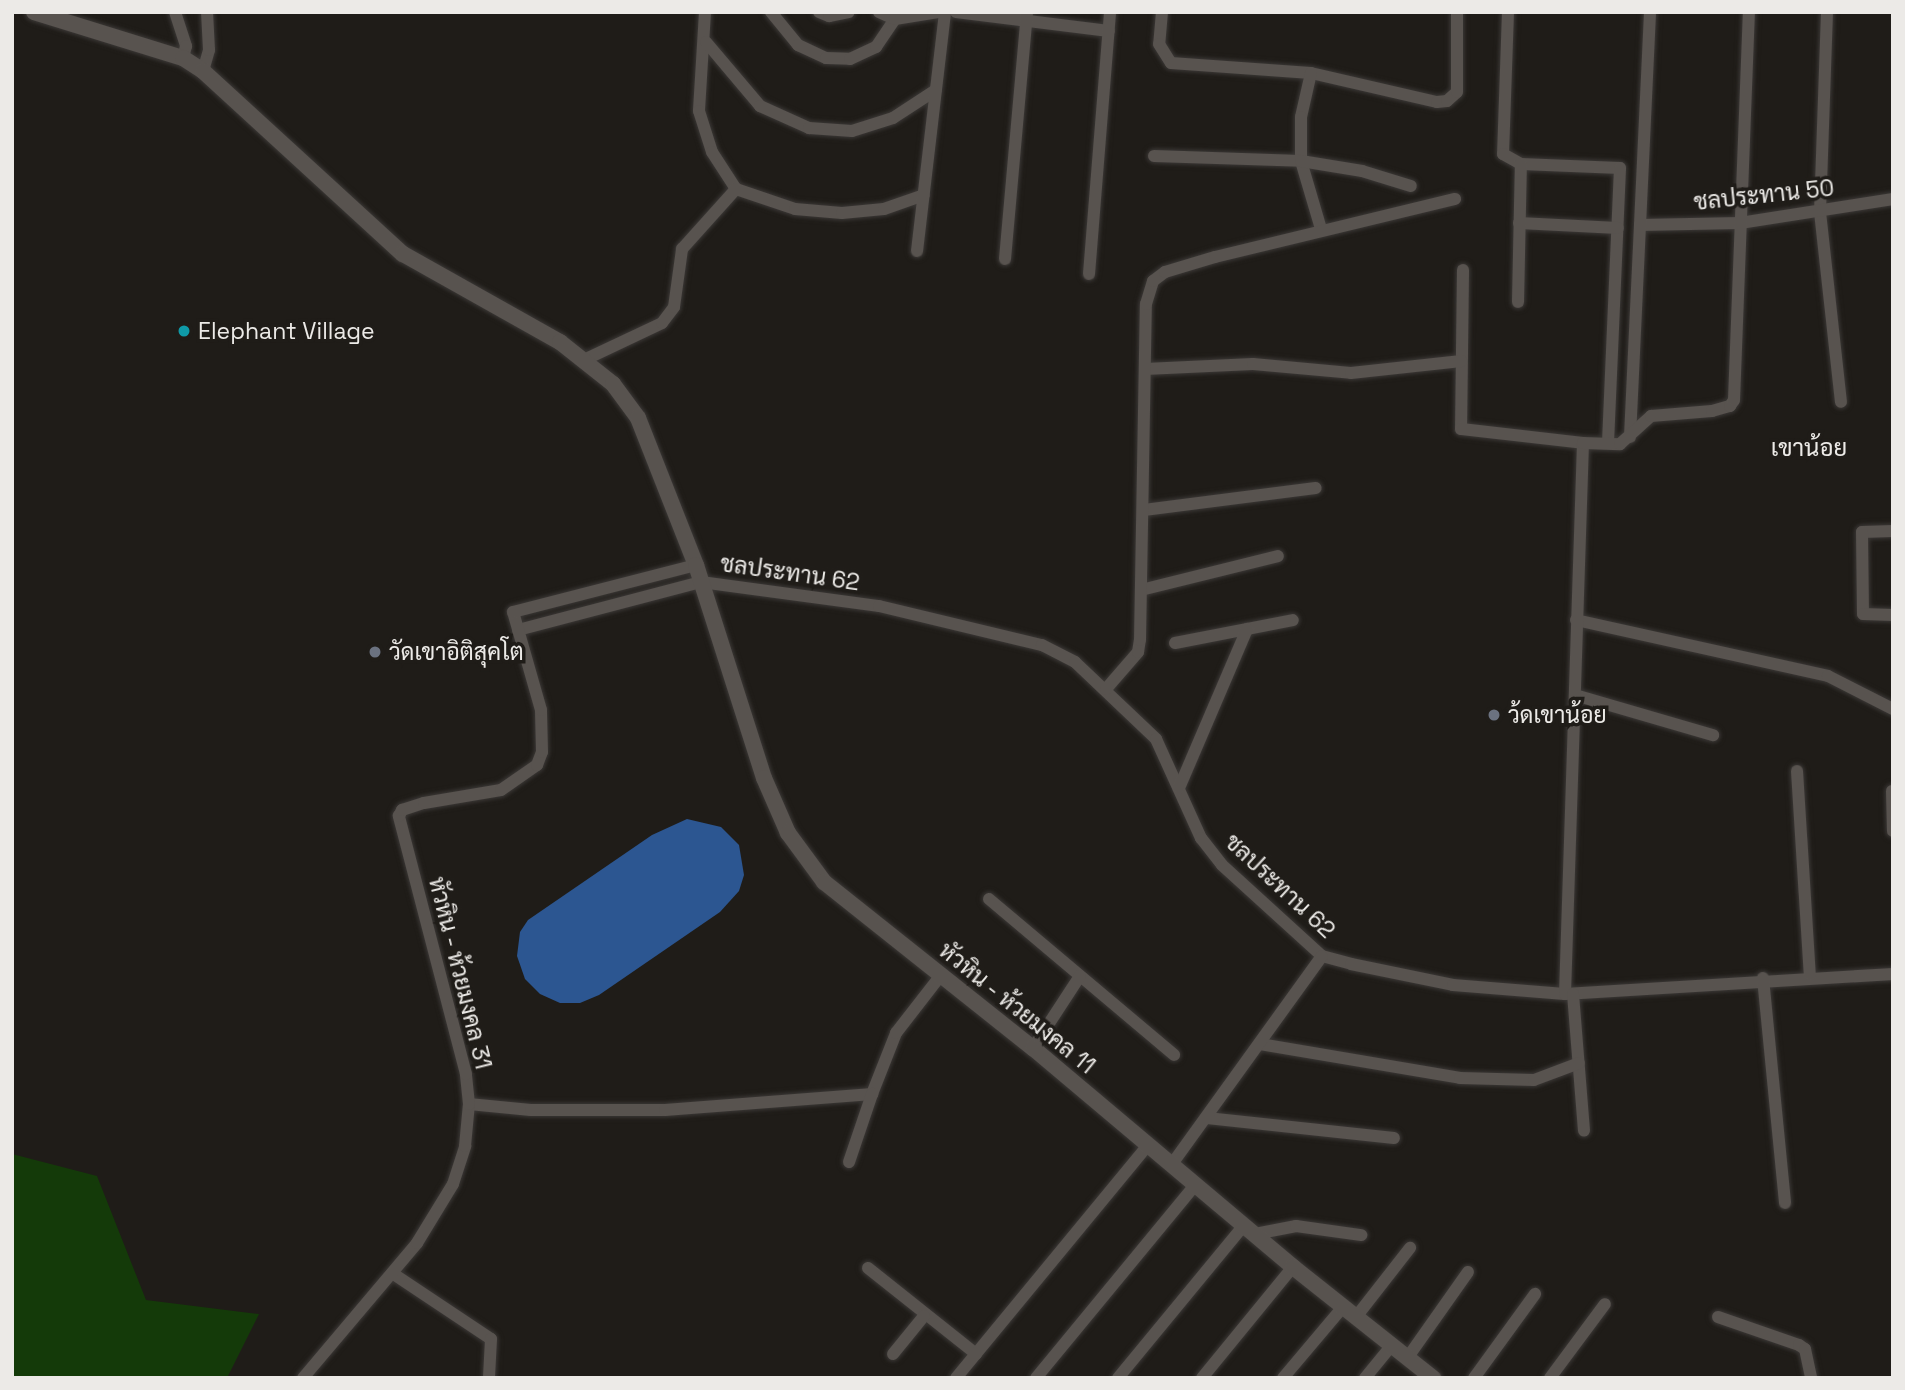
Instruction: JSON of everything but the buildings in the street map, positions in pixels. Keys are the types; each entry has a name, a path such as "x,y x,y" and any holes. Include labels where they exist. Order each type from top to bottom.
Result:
{"street":[{"name":"หัวหิน - ห้วยมงคล 11","path":"34,12 184,58 203,71 403,254 586,359 613,384 638,418 696,565 748,732 788,833 824,882 1033,1048 1293,1267 1433,1378"},
{"path":"176,12 186,46 184,58"},
{"path":"203,71 209,50 207,12"},
{"path":"705,12 705,43 698,80 699,111 712,152 736,189 796,209 842,212 884,209 923,195"},
{"path":"771,12 798,45 825,58 850,58 876,47 895,19"},
{"path":"819,12 829,16 849,12"},
{"path":"879,12 895,19 938,12"},
{"path":"917,251 945,12"},
{"path":"957,12 1026,16 1108,31"},
{"path":"1089,274 1110,12"},
{"path":"1162,12 1159,44 1171,63 1311,73 1447,101 1458,86 1457,12"},
{"path":"1508,12 1503,154 1521,164 1620,168 1608,443"},
{"path":"1630,437 1640,225 1646,170 1650,12"},
{"path":"1463,270 1461,429 1583,443 1620,444 1651,416 1712,411 1730,406 1734,400 1749,12"},
{"path":"1826,12 1820,212 1841,402"},
{"path":"1005,259 1026,16"},
{"path":"705,43 760,106 808,128 852,131 893,118 936,90"},
{"path":"1311,73 1301,117 1301,161 1321,229"},
{"path":"1154,156 1301,161 1362,171 1412,186"},
{"path":"1518,302 1521,164"},
{"path":"586,359 662,323 674,307 682,249 736,189"},
{"path":"1106,689 1138,652 1144,510 1146,304 1153,281 1177,268 1321,229 1455,199"},
{"name":"ชลประทาน 50","path":"1640,225 1740,223 1893,199"},
{"path":"1519,223 1618,228"},
{"path":"1145,369 1253,364 1351,373 1461,361"},
{"path":"1583,443 1569,994 1579,1062 1584,1131"},
{"path":"1144,510 1316,488"},
{"path":"1893,531 1861,532 1863,614 1893,615"},
{"path":"1141,590 1278,556"},
{"path":"696,565 513,612 518,630 701,582"},
{"name":"ชลประทาน 62","path":"701,582 879,606 975,626 1042,645 1075,662 1156,739 1201,838 1223,865 1322,956 1453,985 1569,994 1810,975 1893,974"},
{"path":"1175,643 1293,620"},
{"path":"1577,620 1828,676 1893,709"},
{"path":"1179,788 1247,629"},
{"name":"หัวหิน - ห้วยมงคล 31","path":"303,1378 417,1243 453,1185 465,1146 469,1104 457,1038 399,816 402,810 424,803 500,790 537,765 541,710 518,630"},
{"path":"1575,695 1713,735"},
{"path":"1797,771 1810,975"},
{"path":"1892,791 1893,831"},
{"path":"989,899 1174,1055"},
{"path":"1172,1164 1322,956"},
{"path":"849,1162 896,1033 941,975"},
{"path":"1033,1048 1080,976"},
{"path":"1763,978 1785,1203"},
{"path":"1260,1044 1460,1078 1534,1080 1579,1062"},
{"path":"469,1104 531,1110 665,1110 872,1094"},
{"path":"1207,1118 1394,1139"},
{"path":"956,1378 1148,1145"},
{"path":"1036,1378 1196,1185"},
{"path":"1118,1378 1249,1230 1296,1226 1362,1235"},
{"path":"1356,1317 1410,1248"},
{"path":"1202,1378 1293,1267"},
{"path":"868,1268 924,1316 976,1354"},
{"path":"1408,1357 1468,1272"},
{"path":"392,1273 491,1339 489,1378"},
{"path":"1474,1378 1535,1294"},
{"path":"1550,1378 1605,1304"},
{"path":"1283,1378 1342,1307"},
{"path":"893,1354 924,1316"},
{"path":"1718,1317 1799,1345 1807,1356 1811,1378"},
{"path":"1365,1378 1392,1345"}],"green space":[{"path":"12,1154 97,1176 146,1300 259,1314 227,1378 12,1378"}],"water":[{"path":"687,819 721,827 739,845 744,875 739,891 720,912 599,995 580,1003 560,1003 540,994 525,979 517,956 520,932 528,920 652,835"}],"place":[{"name":"Elephant Village","path":"184,331"},
{"name":"วัดเขาอิติสุคโต","path":"375,652"},
{"name":"ว้ดเขาน้อย","path":"1494,715"}],"district":[{"name":"เขาน้อย","path":"1809,448"}]}
